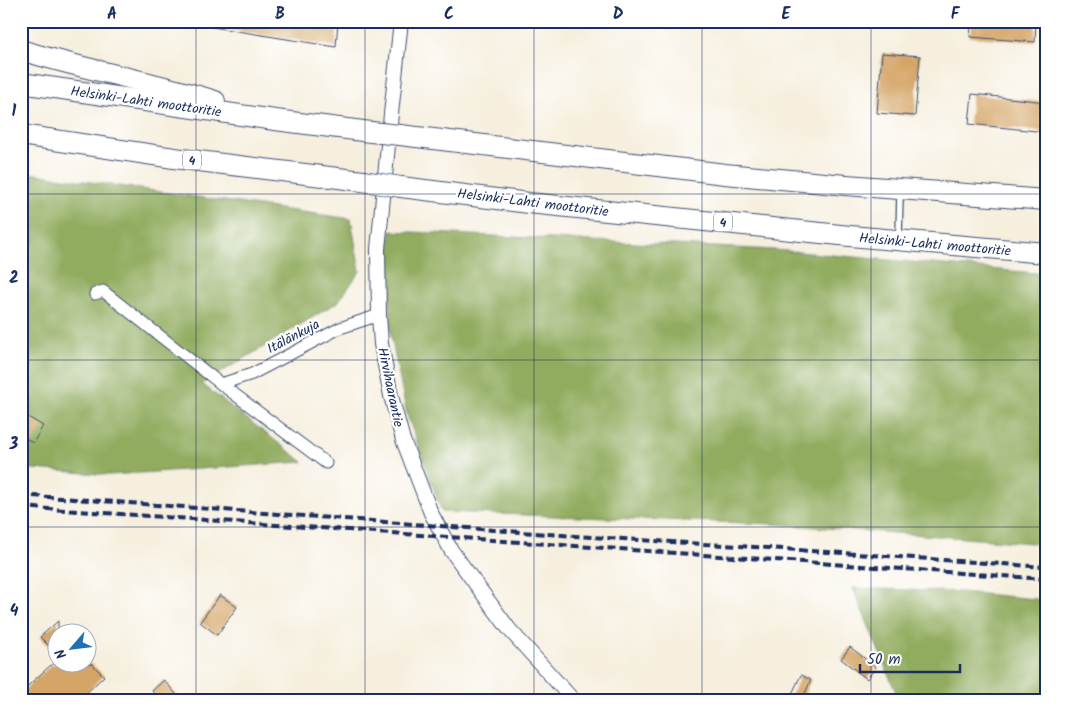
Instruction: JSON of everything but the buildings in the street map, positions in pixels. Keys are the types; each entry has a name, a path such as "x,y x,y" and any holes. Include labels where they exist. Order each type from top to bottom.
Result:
{"highway":[{"path":"21,50 184,92 275,120"},
{"name":"Helsinki-Lahti moottoritie","path":"21,83 275,120 725,174 1046,200"},
{"name":"Helsinki-Lahti moottoritie","path":"21,135 174,158 529,203 899,241 1046,253"}],"street":[{"name":"Hirvihaarantie","path":"402,21 390,114 378,249 381,344 393,405 403,440 431,513 451,550 510,629 573,700"},
{"path":"95,294 103,291 221,384 326,463"},
{"name":"Itälänkuja","path":"221,384 252,374 340,328 379,315"}],"lane":[{"path":"899,241 900,189"}],"green space":[{"path":"21,172 351,219 360,271 338,302 202,384 303,462 110,475 21,468"},
{"path":"391,231 776,250 1046,274 1046,544 773,524 442,512 407,415 391,336 388,252"},
{"path":"853,588 962,592 1046,600 1046,700 899,700"}],"railway":[{"path":"21,495 575,536 1046,567"},
{"path":"21,507 1046,579"}]}
